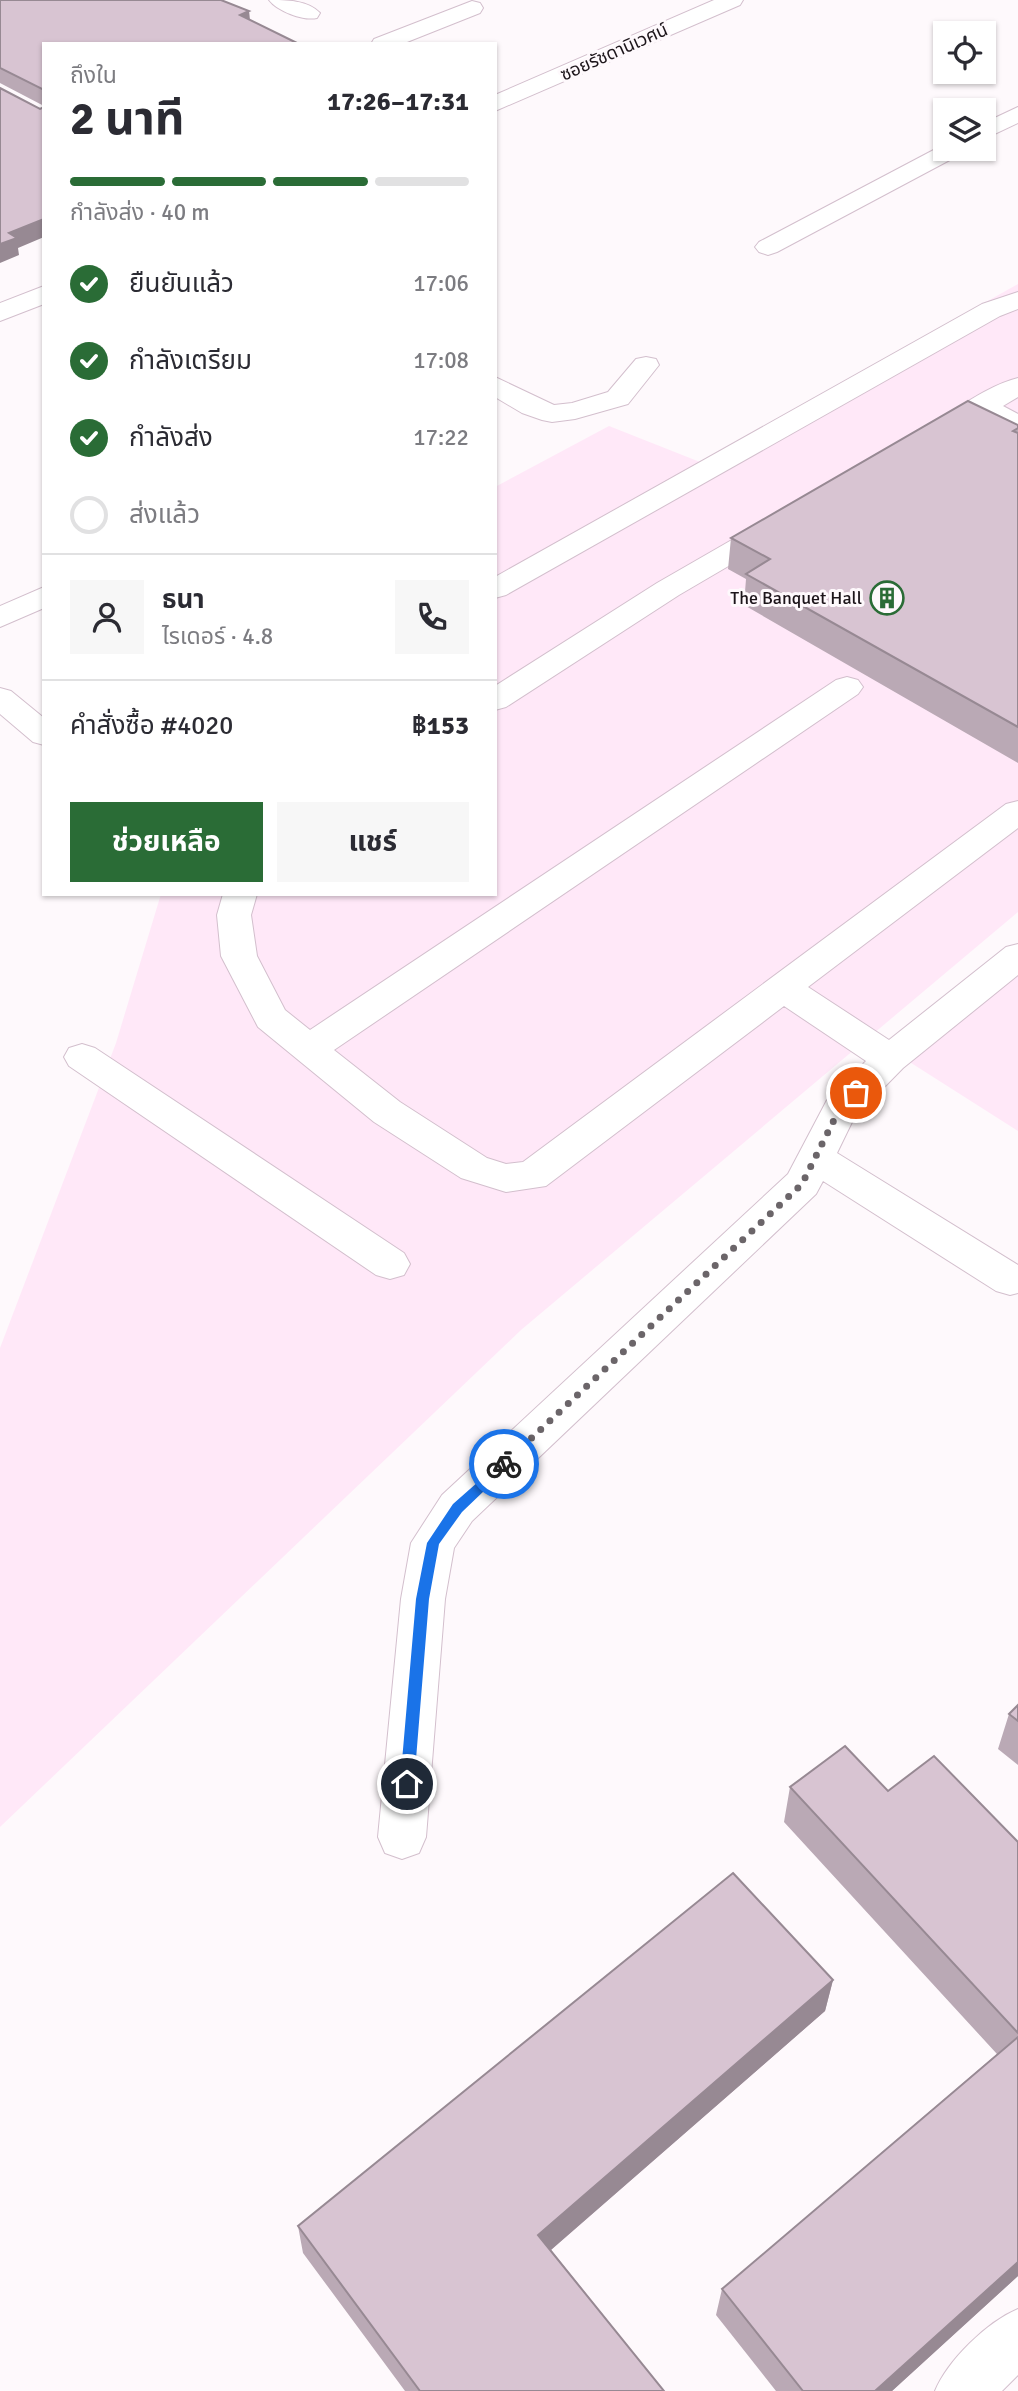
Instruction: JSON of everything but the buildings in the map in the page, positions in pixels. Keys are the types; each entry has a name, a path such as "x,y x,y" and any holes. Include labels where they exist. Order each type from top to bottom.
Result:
{"street":[{"path":"281,0 309,13"},
{"name":"ซอยรัชดานิเวศน์","path":"497,103 732,0"},
{"path":"387,42 472,8"},
{"path":"996,126 1018,114"},
{"path":"768,247 933,160"},
{"path":"0,313 42,295"},
{"path":"497,588 992,310 1018,300"},
{"path":"497,386 531,407 552,414 564,413 618,398 646,365"},
{"path":"913,447 1018,386"},
{"path":"983,406 1018,425"},
{"path":"497,699 668,589 796,514"},
{"path":"0,618 42,597"},
{"path":"309,1049 848,687"},
{"path":"0,698 42,732"},
{"path":"239,896 234,915 239,956 271,1018 387,1112 474,1168 506,1178 532,1176 1018,811"},
{"path":"402,1837 423,1599 433,1543 457,1508 802,1184 839,1110 890,1059 1018,956"},
{"path":"783,988 890,1059"},
{"path":"82,1057 390,1264"},
{"path":"815,1158 1010,1280"},
{"path":"963,2391 1018,2336"}],"shaded area":[{"path":"1018,284 1018,912 521,1330 0,1827 0,1348 116,1043 160,896 497,896 497,486 609,426 700,462"},
{"path":"1018,972 1018,1131 908,1061"}],"way so far":[{"path":"504,1464 802,1184 839,1110 856,1093"}],"place":[{"name":"The Banquet Hall","path":"887,598"}],"route":[{"path":"407,1784 423,1599 433,1543 457,1508 504,1464"}]}
